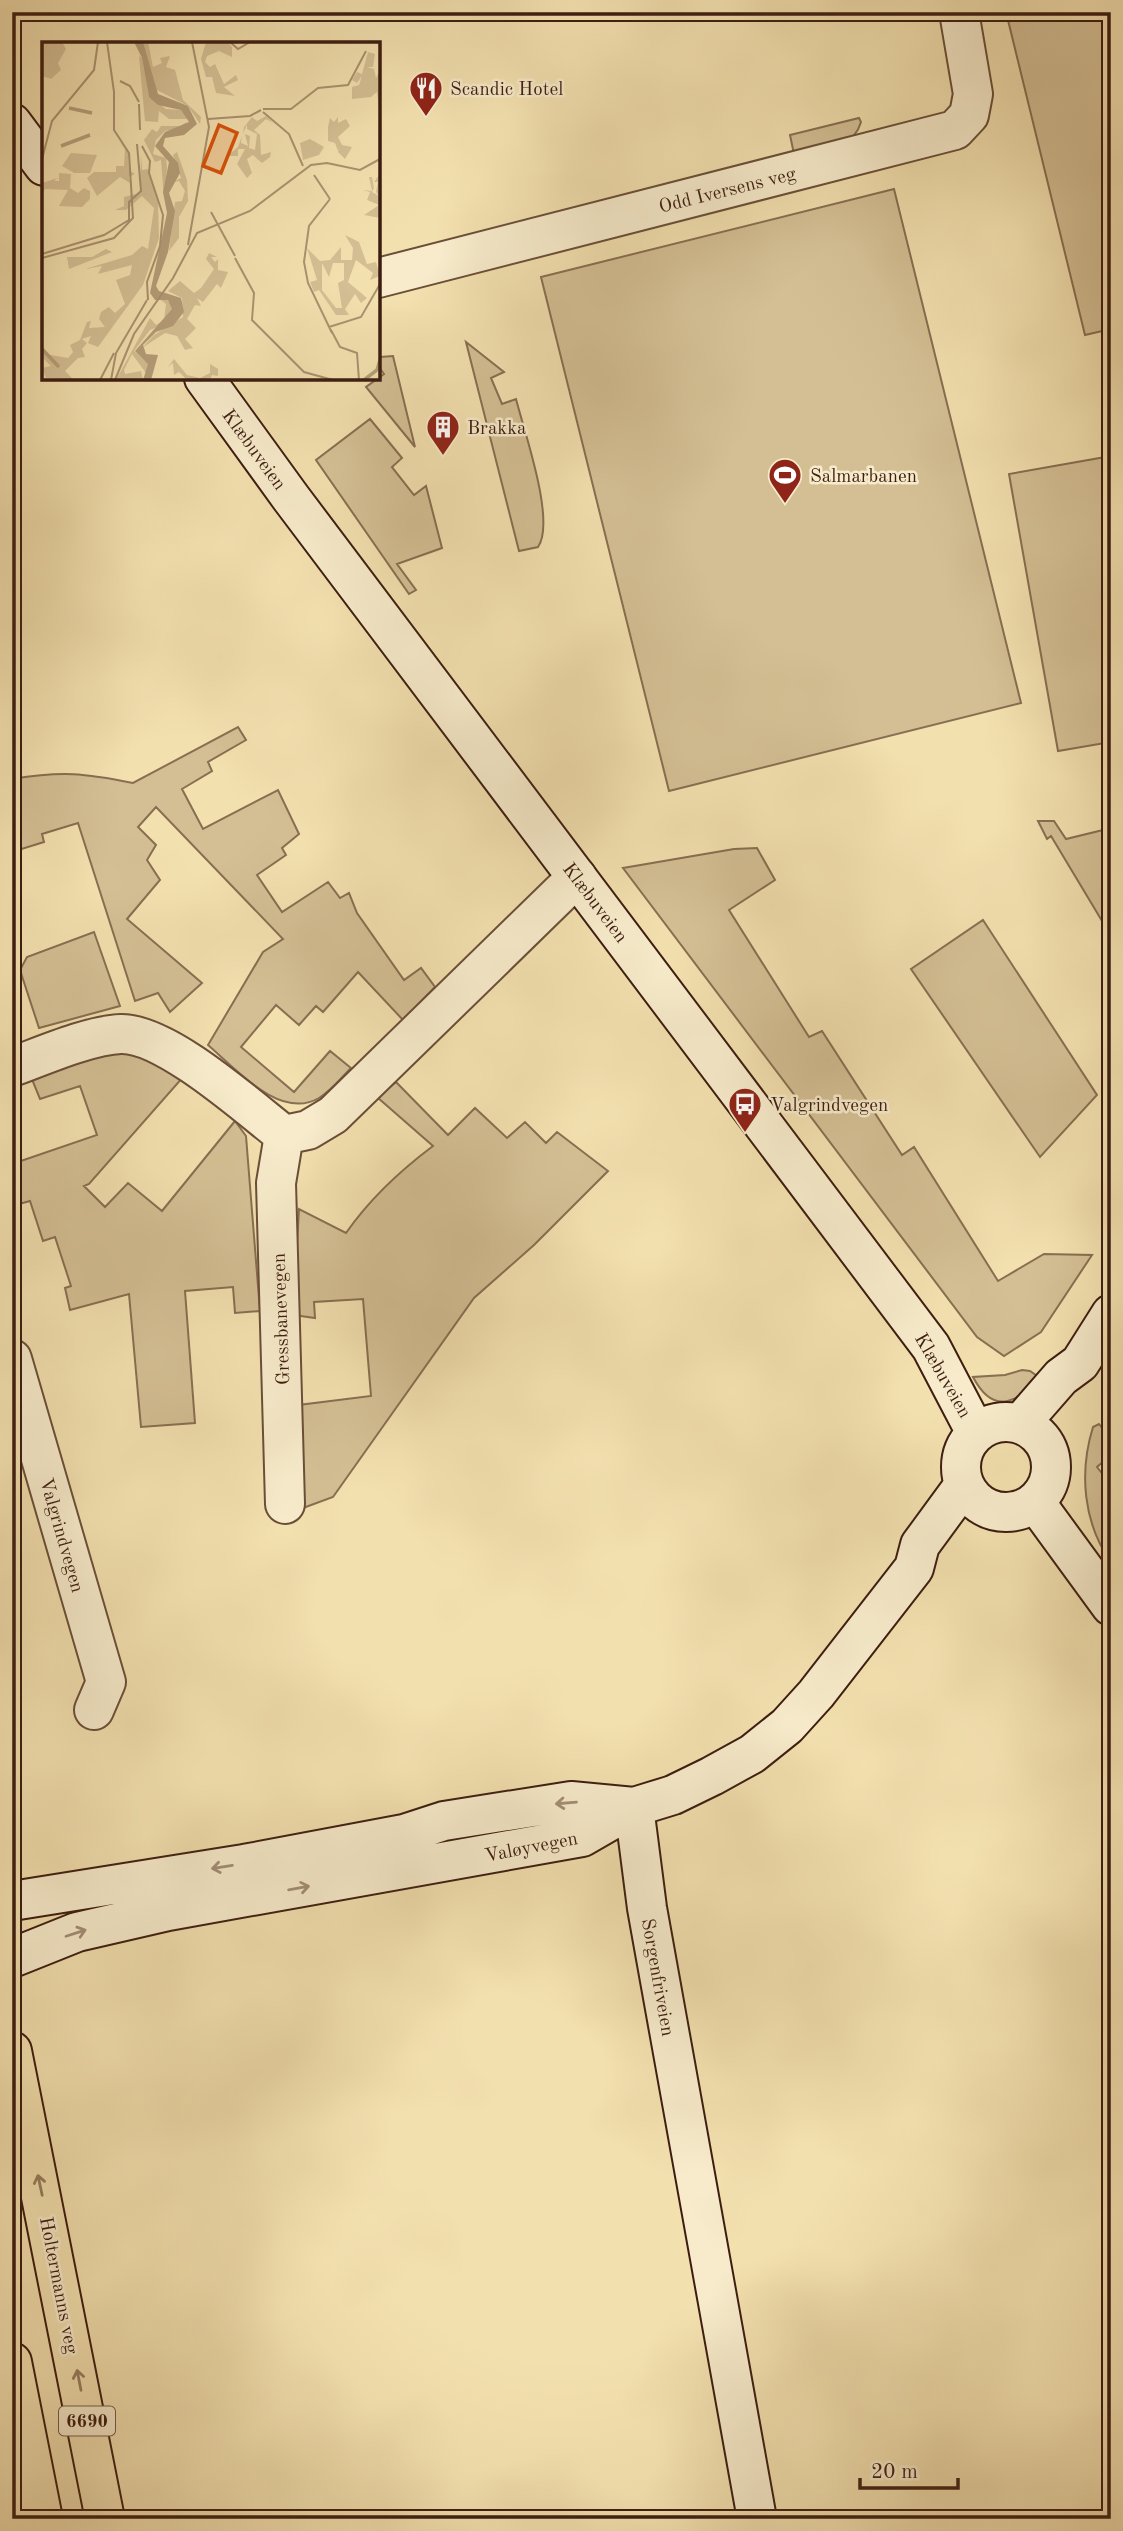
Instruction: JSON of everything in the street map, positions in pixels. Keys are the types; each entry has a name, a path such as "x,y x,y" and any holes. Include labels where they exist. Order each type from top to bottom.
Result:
{"main road":[{"name":"Holtermanns veg","path":"12,2051 105,2519"},
{"path":"12,2362 43,2519"}],"street":[{"name":"Odd Iversens veg","path":"380,277 955,130 970,115 973,94 959,12"},
{"path":"12,123 42,163"},
{"name":"Klæbuveien","path":"205,380 727,1080 931,1347 976,1433"},
{"path":"12,1067 80,1043 122,1034 162,1045 203,1072 284,1135 307,1130 332,1115 577,877"},
{"name":"Gressbanevegen","path":"284,1135 275,1183 285,1504"},
{"path":"1032,1433 1061,1377 1080,1363 1111,1314"},
{"name":"Valgrindvegen","path":"12,1359 106,1682 94,1710"},
{"path":"999,1423 1032,1433 1051,1461 1051,1472 1045,1489 1035,1502 1019,1511 1004,1512 976,1497 961,1476 962,1457 976,1433 999,1423"},
{"path":"634,1807 673,1795 712,1776 752,1754 787,1726 914,1568 934,1558 976,1497"},
{"path":"1035,1502 1111,1606"},
{"name":"Valøyvegen","path":"12,1901 244,1864 404,1834 444,1821 571,1801 634,1807"},
{"name":"Valøyvegen","path":"12,1958 77,1932 168,1911 582,1837 634,1807"},
{"name":"Sorgenfriveien","path":"634,1807 647,1908 757,2519"}],"shaded area":[{"path":"1006,12 1111,12 1111,329 1085,335"},
{"path":"859,118 861,122 851,139 825,152 795,159 790,135"},
{"name":"Salmarbanen","path":"894,189 1021,703 669,791 541,277"},
{"path":"466,342 504,372 491,378 502,404 516,399 541,497 543,534 538,547 519,551"},
{"path":"393,356 415,447 366,387 380,380 384,374 380,369 380,357"},
{"path":"370,419 402,458 392,467 414,495 426,486 442,548 397,564 416,590 409,594 316,460"},
{"path":"1111,456 1111,742 1058,751 1009,474"},
{"path":"238,727 246,740 208,762 212,771 182,789 203,829 278,790 299,834 282,848 286,855 257,875 282,912 328,882 340,898 349,893 357,913 404,980 421,968 435,987 403,1020 358,972 323,1012 316,1006 299,1025 276,1005 241,1047 294,1092 330,1051 351,1068 319,1098 304,1103 289,1103 259,1089 208,1045 263,952 283,939 156,807 138,827 156,845 147,860 160,880 127,919 202,983 170,1012 158,993 135,1001 78,823 42,834 44,842 12,852 12,779 73,774 133,783"},
{"path":"1038,821 1054,821 1066,839 1111,828 1111,936 1051,836 1047,839"},
{"path":"757,848 775,880 729,910 809,1037 822,1031 902,1155 914,1147 998,1281 1044,1254 1092,1255 1041,1332 1004,1356 977,1337 623,868 734,849"},
{"path":"983,920 1097,1095 1040,1157 911,969"},
{"path":"94,932 120,1006 39,1028 20,970 27,957"},
{"path":"115,1052 147,1053 184,1076 89,1184 84,1186 105,1207 128,1183 162,1211 235,1121 246,1136 260,1311 235,1313 233,1287 185,1291 195,1423 141,1427 129,1294 70,1310 65,1288 71,1286 55,1237 43,1241 30,1201 12,1206 12,1164 97,1135 80,1086 40,1099 31,1077"},
{"path":"396,1082 448,1135 475,1108 507,1138 525,1122 546,1143 557,1132 608,1171 534,1245 474,1298 333,1497 303,1508 299,1405 371,1396 363,1299 314,1302 315,1318 293,1315 299,1209 346,1233 386,1186 433,1146 377,1097"},
{"path":"1022,1370 1030,1371 1043,1380 1014,1399 1005,1401 989,1397 973,1377 1005,1375"},
{"path":"1099,1424 1111,1439 1111,1455 1097,1467 1111,1485 1111,1562 1094,1531 1086,1497 1089,1444 1093,1427"}],"place":[{"name":"Scandic Hotel","path":"426,118"},
{"name":"Brakka","path":"443,457"},
{"name":"Salmarbanen","path":"785,505"},
{"name":"Valgrindvegen","path":"745,1134"}]}
